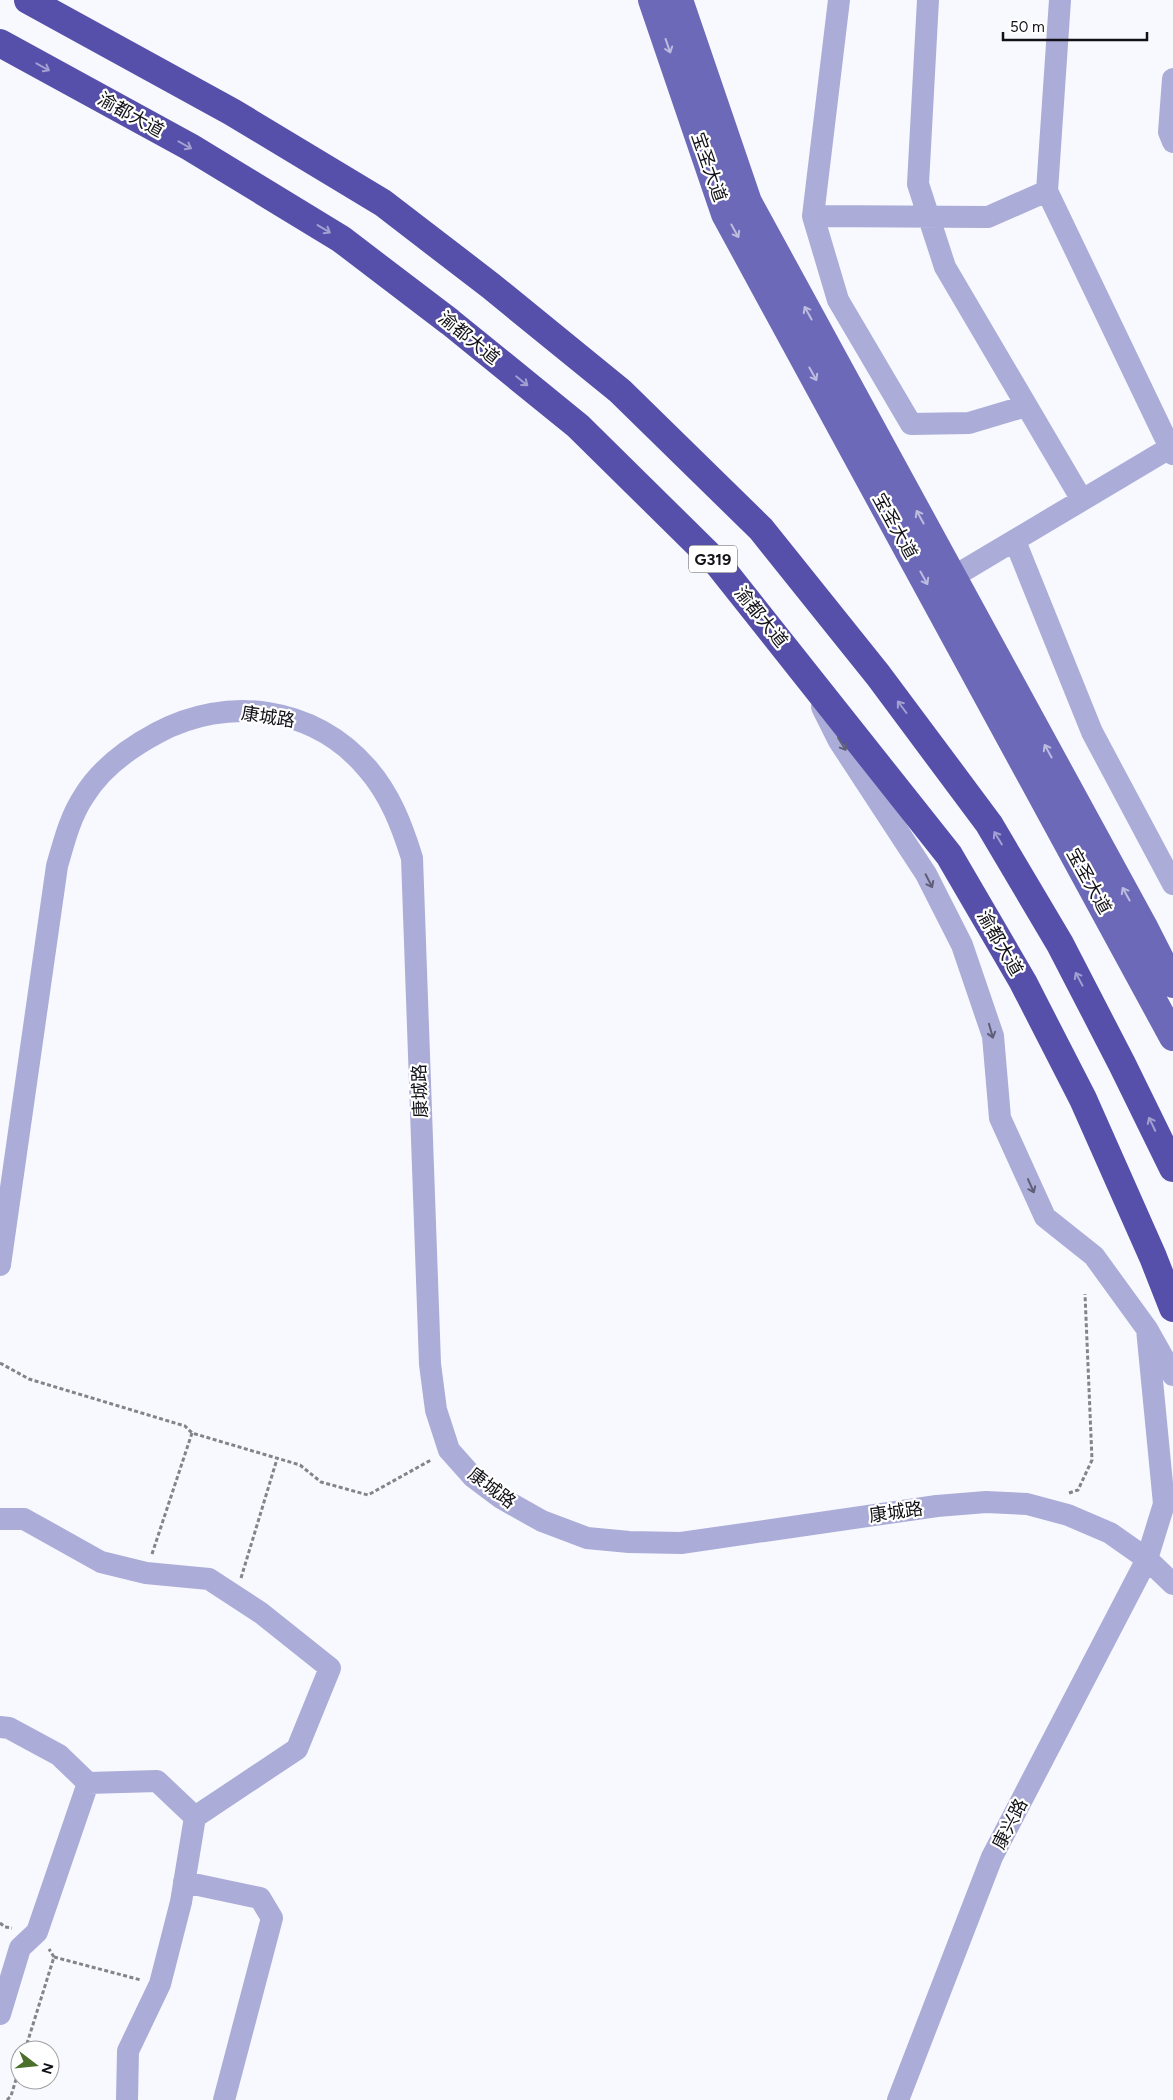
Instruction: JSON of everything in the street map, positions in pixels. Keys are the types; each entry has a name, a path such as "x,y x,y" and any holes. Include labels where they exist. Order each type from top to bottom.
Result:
{"highway":[{"path":"28,0 232,112 383,204 491,286 620,391 761,529 878,675 990,824 1060,944 1173,1168"},
{"name":"渝都大道","path":"0,43 190,147 341,239 450,322 578,426 712,558 949,855 1018,973 1083,1099 1153,1257 1173,1308"}],"main road":[{"name":"宝圣大道","path":"652,0 726,214 1166,1016 1173,1037"},
{"name":"宝圣大道","path":"679,0 748,202 1146,929 1173,984"}],"street":[{"path":"839,0 813,216 838,300 911,424 969,423 1026,406"},
{"path":"928,0 918,184 945,267 1082,500"},
{"path":"953,577 1172,449 1047,191 1060,0"},
{"path":"1173,79 1169,132 1173,142"},
{"path":"813,216 988,217 1047,191"},
{"path":"1015,540 1092,732 1173,884"},
{"path":"803,670 839,740 926,874 962,945 993,1036 1000,1118 1045,1216 1094,1256 1147,1330 1173,1375"},
{"name":"康城路","path":"0,1265 57,866 68,829 84,795 108,766 138,743 167,728 195,717 224,711 254,711 286,716 318,728 345,746 368,768 386,795 402,827 412,858 430,1364 436,1410 449,1450 473,1477 501,1498 542,1521 587,1538 629,1542 681,1543 937,1506 986,1502 1028,1504 1068,1515 1110,1533 1147,1559 1173,1584"},
{"path":"1146,929 1173,952"},
{"name":"康兴路","path":"898,2100 992,1857 1147,1559 1164,1504 1147,1330"},
{"path":"0,1519 24,1519 101,1562 146,1573 209,1578 261,1613 330,1668 297,1749 195,1817 181,1902 160,1984 128,2051 127,2100"},
{"path":"0,1727 9,1728 59,1755 88,1783 157,1781 195,1817"},
{"path":"0,2014 20,1948 37,1932 88,1783"},
{"path":"184,1882 260,1898 272,1918 224,2100"}],"path":[{"path":"1061,1495 1078,1490 1092,1460 1085,1294"},
{"path":"0,1363 29,1379 184,1426 192,1433 300,1465 321,1482 368,1495 449,1450"},
{"path":"146,1573 192,1433"},
{"path":"236,1596 277,1459"},
{"path":"37,1932 54,1957 117,1974"},
{"path":"28,2040 54,1957"}]}
